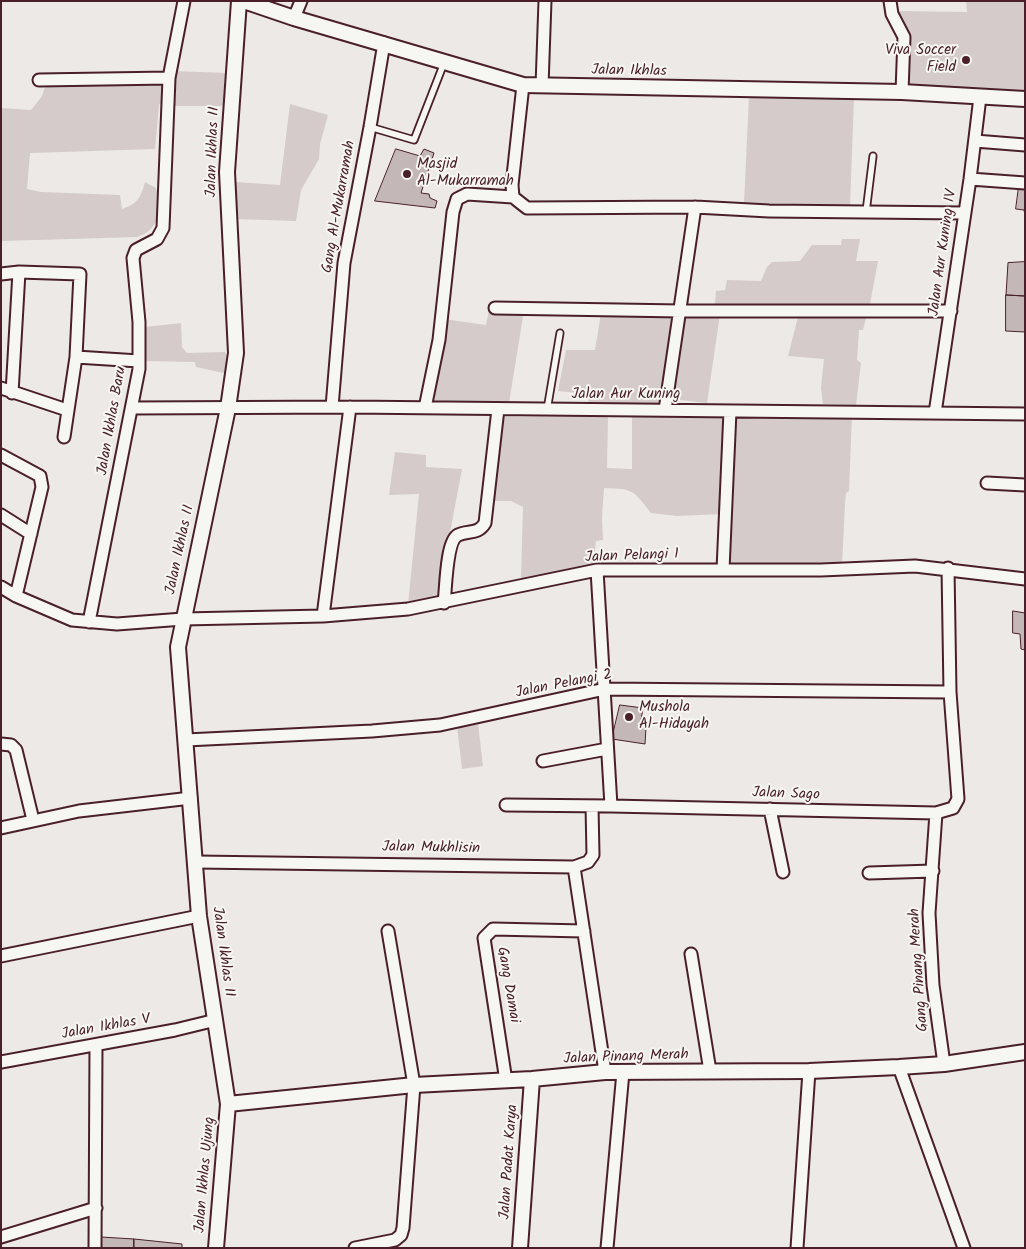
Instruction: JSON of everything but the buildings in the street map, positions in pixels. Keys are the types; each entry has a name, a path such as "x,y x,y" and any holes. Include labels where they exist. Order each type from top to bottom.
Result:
{"street":[{"name":"Jalan Ikhlas Baru","path":"88,622 132,408 139,361 140,322 133,258 139,247 157,239 163,228 169,78 184,1"},
{"name":"Jalan Ikhlas II","path":"228,1104 199,916 178,647 228,408 236,353 227,172 239,1"},
{"name":"Jalan Ikhlas","path":"244,1 294,18 524,85 902,92 1025,98"},
{"path":"294,18 301,1"},
{"path":"542,86 546,1"},
{"path":"890,1 892,14 904,36 902,92"},
{"name":"Gang Al-Mukarramah","path":"332,407 348,230 370,127 384,43"},
{"path":"39,80 169,78"},
{"path":"513,197 512,185 524,85"},
{"name":"Jalan Aur Kuning IV","path":"935,413 970,179 980,97"},
{"path":"975,141 1025,145"},
{"path":"970,179 1025,183"},
{"path":"425,408 439,340 453,212 457,199 467,194 513,197 527,208 695,207 964,213"},
{"path":"665,410 695,207"},
{"path":"12,393 19,272"},
{"path":"1,274 19,272 80,274 76,358 64,437"},
{"path":"495,308 681,311 951,310"},
{"path":"76,358 139,361"},
{"path":"1,388 67,410"},
{"path":"323,616 350,407"},
{"name":"Jalan Aur Kuning","path":"132,408 350,407 1025,414"},
{"path":"444,603 452,541 460,534 479,531 485,523 498,409"},
{"path":"723,570 730,411"},
{"path":"1,455 40,476 42,487 16,596"},
{"path":"987,483 1025,485"},
{"path":"1,516 31,534"},
{"name":"Jalan Pelangi 1","path":"1,587 16,596 72,620 117,624 183,619 323,616 408,609 596,570 821,570 915,566 948,568 1025,580"},
{"path":"936,813 953,808 958,799 950,692 948,568"},
{"path":"506,804 611,806 596,570"},
{"name":"Jalan Pelangi 2","path":"186,740 372,731 440,725 605,690 950,692"},
{"path":"1,744 11,745 16,750 33,820"},
{"path":"543,761 608,749"},
{"path":"1,828 78,811 191,798"},
{"path":"592,806 593,855 588,862 574,867 605,1072"},
{"name":"Jalan Sago","path":"611,806 936,813"},
{"path":"770,809 783,872"},
{"name":"Gang Pinang Merah","path":"936,813 929,913 933,985 944,1064"},
{"name":"Jalan Mukhlisin","path":"196,862 574,867"},
{"path":"869,873 933,870"},
{"path":"1,956 199,916"},
{"name":"Gang Damai","path":"506,1081 484,938 493,929 584,931"},
{"path":"355,1248 395,1240 401,1235 414,1085 388,931"},
{"path":"691,954 710,1071"},
{"name":"Jalan Ikhlas V","path":"1,1062 96,1045 216,1020"},
{"path":"95,1248 96,1045"},
{"name":"Jalan Pinang Merah","path":"228,1104 414,1085 532,1080 605,1072 809,1071 899,1067 944,1064 1025,1052"},
{"path":"899,1067 964,1248"},
{"path":"797,1248 809,1071"},
{"path":"607,1248 623,1072"},
{"name":"Jalan Padat Karya","path":"520,1248 532,1080"},
{"name":"Jalan Ikhlas Ujung","path":"216,1248 228,1104"},
{"path":"1,1237 96,1208"}],"lane":[{"path":"370,127 414,140 445,61"},
{"path":"866,212 873,156"},
{"path":"547,410 560,334"}],"shaded area":[{"name":"Viva Soccer Field","path":"966,1 1025,1 1025,91 917,86 908,83 896,11 967,12"},
{"path":"173,71 227,73 224,106 170,106"},
{"path":"46,84 161,84 163,103 159,104 155,149 30,153 27,189 41,192 120,195 122,209 138,200 145,182 156,188 159,211 155,224 145,234 137,237 1,241 1,108 31,110 42,96"},
{"path":"749,96 854,97 850,207 744,204"},
{"path":"290,104 328,115 320,144 319,159 301,190 296,221 236,219 235,182 280,185"},
{"path":"842,239 860,239 856,261 878,261 870,304 833,305 830,308 781,304 715,304 716,291 725,290 727,280 761,281 767,267 772,262 800,261 812,245 841,245"},
{"path":"489,310 524,310 509,403 431,403 444,319 486,325"},
{"path":"601,313 674,314 661,403 588,403 589,394 558,391 566,350 595,350"},
{"path":"683,314 720,314 707,403 672,399"},
{"path":"798,317 866,318 863,330 859,330 857,360 861,363 856,405 823,404 821,388 824,359 788,356"},
{"path":"181,323 182,347 187,353 225,352 228,357 228,374 196,367 195,362 145,361 143,350 145,327"},
{"path":"632,414 724,416 726,419 722,514 677,516 651,513 632,492 604,488 603,540 596,541 593,565 556,575 521,579 523,507 511,501 492,501 502,417 608,416 607,468 632,469"},
{"path":"734,416 852,416 849,491 846,493 845,503 842,566 729,565"},
{"path":"395,452 426,455 426,467 462,469 446,554 441,598 408,605 419,494 389,495"},
{"path":"478,724 483,766 462,769 457,726"}],"place":[{"name":"Viva Soccer Field","path":"966,60"},
{"name":"Masjid Al-Mukarramah","path":"407,174"},
{"name":"Mushola Al-Hidayah","path":"629,717"}]}
